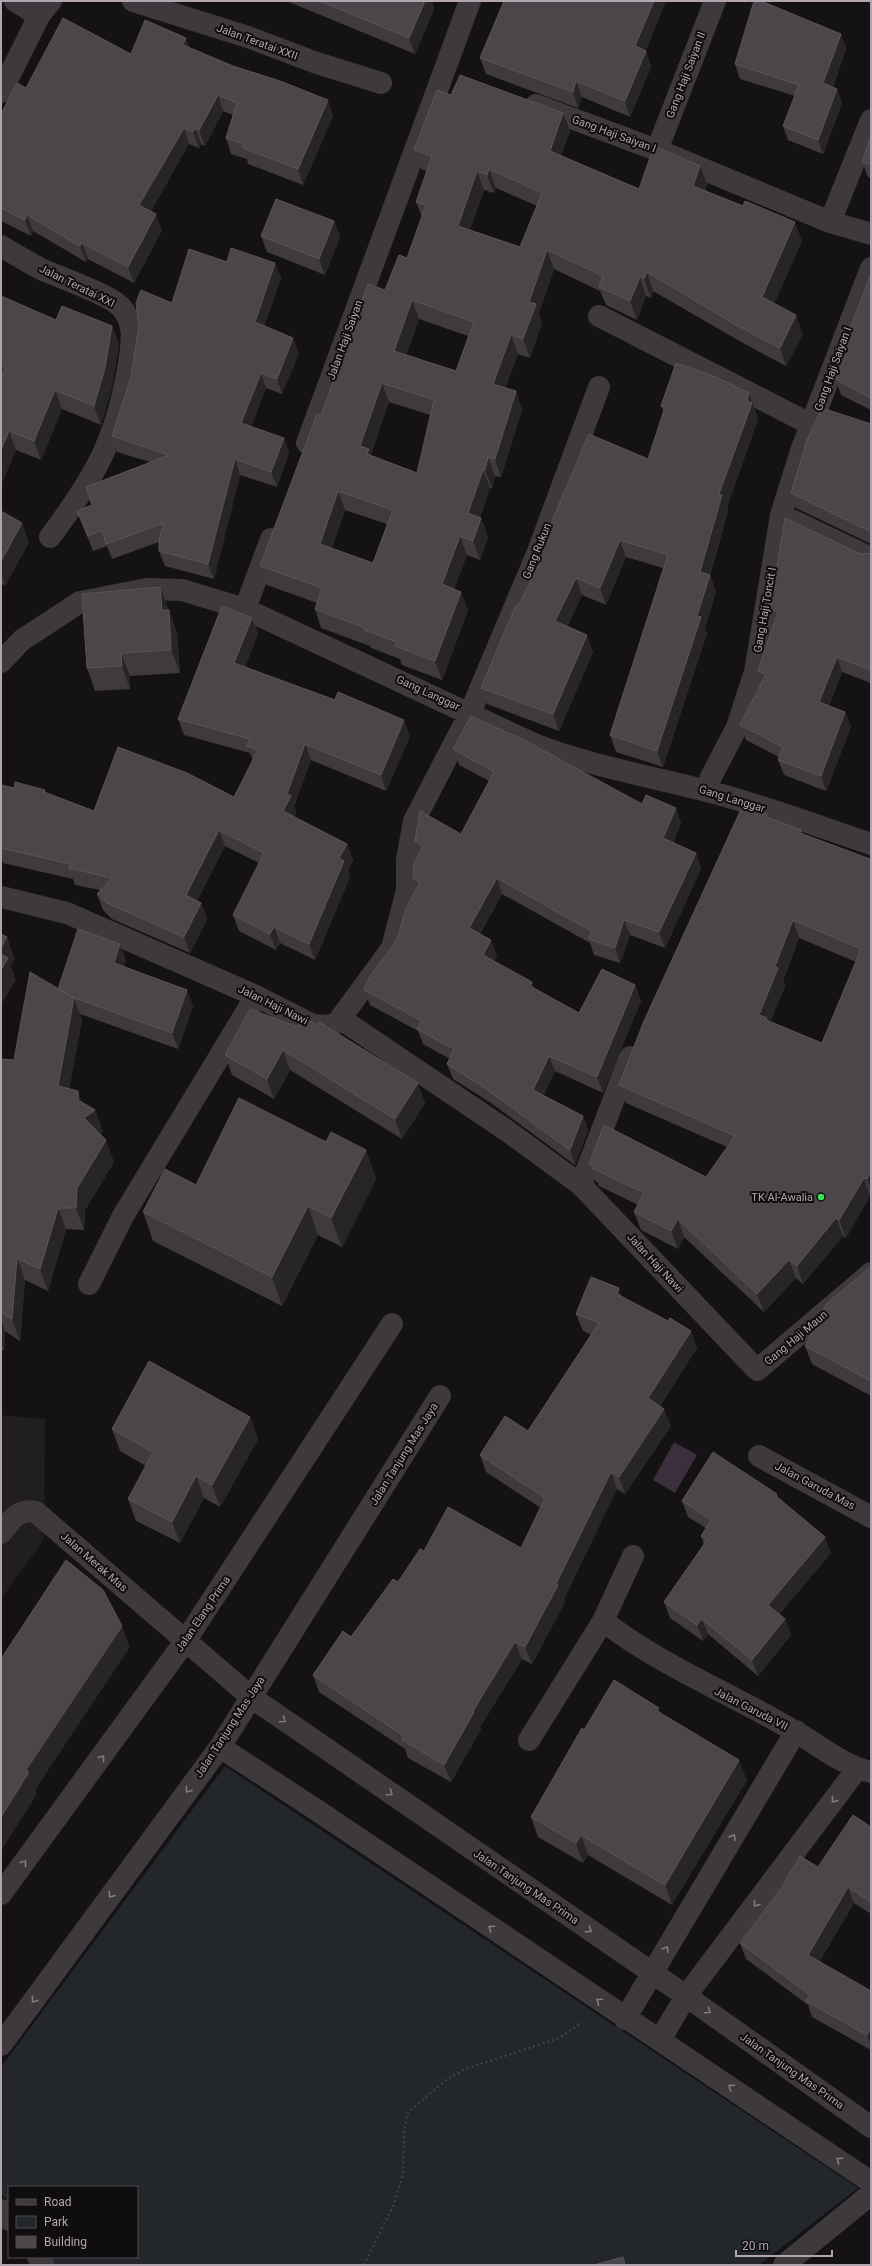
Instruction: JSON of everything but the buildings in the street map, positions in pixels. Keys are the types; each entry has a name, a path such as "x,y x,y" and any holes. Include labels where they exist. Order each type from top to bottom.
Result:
{"street":[{"path":"1,92 45,8 14,1"},
{"name":"Jalan Teratai XXII","path":"133,1 240,35 314,62 381,83"},
{"name":"Jalan Haji Saiyan","path":"299,464 452,74 470,1"},
{"name":"Gang Haji Saiyan II","path":"657,150 715,1"},
{"name":"Gang Haji Saiyan I","path":"518,98 657,150 830,222 871,234"},
{"path":"830,222 871,120"},
{"name":"Jalan Teratai XXI","path":"1,246 42,269 112,301 125,312 132,329 132,341 125,390 117,423 104,455 77,500 50,537"},
{"name":"Gang Haji Saiyan I","path":"812,425 871,268"},
{"path":"599,316 812,425"},
{"name":"Gang Rukun","path":"470,713 537,554 599,387"},
{"name":"Gang Haji Toncit I","path":"707,791 711,777 737,727 755,672 781,515 801,451 812,425"},
{"path":"781,515 871,558"},
{"path":"245,609 277,524"},
{"name":"Gang Langgar","path":"1,662 22,640 51,619 80,602 146,589 182,590 245,609 534,744 563,755 596,765 707,791 746,802 871,844"},
{"path":"341,1019 392,948 407,890 407,859 414,821 470,713"},
{"path":"736,824 746,802"},
{"name":"Jalan Haji Nawi","path":"1,897 67,914 256,996 313,1025 332,1025 341,1019 548,1160 581,1185 757,1370"},
{"path":"89,1284 122,1216 256,996"},
{"path":"581,1185 636,1041"},
{"name":"Gang Haji Maun","path":"757,1370 871,1273"},
{"name":"Jalan Elang Prima","path":"1,1894 186,1640 392,1324"},
{"name":"Jalan Tanjung Mas Jaya","path":"1,2045 220,1747 440,1396"},
{"name":"Jalan Garuda Mas","path":"759,1456 871,1517"},
{"name":"Jalan Merak Mas","path":"1,1533 14,1516 29,1510 36,1512 186,1640"},
{"path":"529,1740 603,1622 633,1556"},
{"name":"Jalan Garuda VII","path":"603,1622 633,1644 671,1666 796,1731 625,2019"},
{"name":"Jalan Tanjung Mas Prima","path":"186,1640 251,1697 686,1996 871,2127"},
{"path":"660,2040 686,1996 864,1770 796,1731"},
{"path":"220,1747 315,1809 625,2019 660,2040 871,2182"},
{"path":"784,2265 871,2194"},
{"path":"1,2210 8,2219"}],"path":[{"path":"364,2265 394,2204 404,2174 404,2130 408,2112 446,2080 465,2069 560,2038 579,2026 599,2001"}],"shaded area":[{"path":"1,1415 45,1419 44,1539 1,1599"},
{"path":"674,1442 697,1455 675,1493 653,1480"}],"green space":[{"path":"225,1766 858,2188 759,2265 56,2265 51,2258 138,2258 138,2186 8,2186 8,2202 1,2193 1,2067"}],"place":[{"name":"TK Al-Awalia","path":"821,1197"}]}
